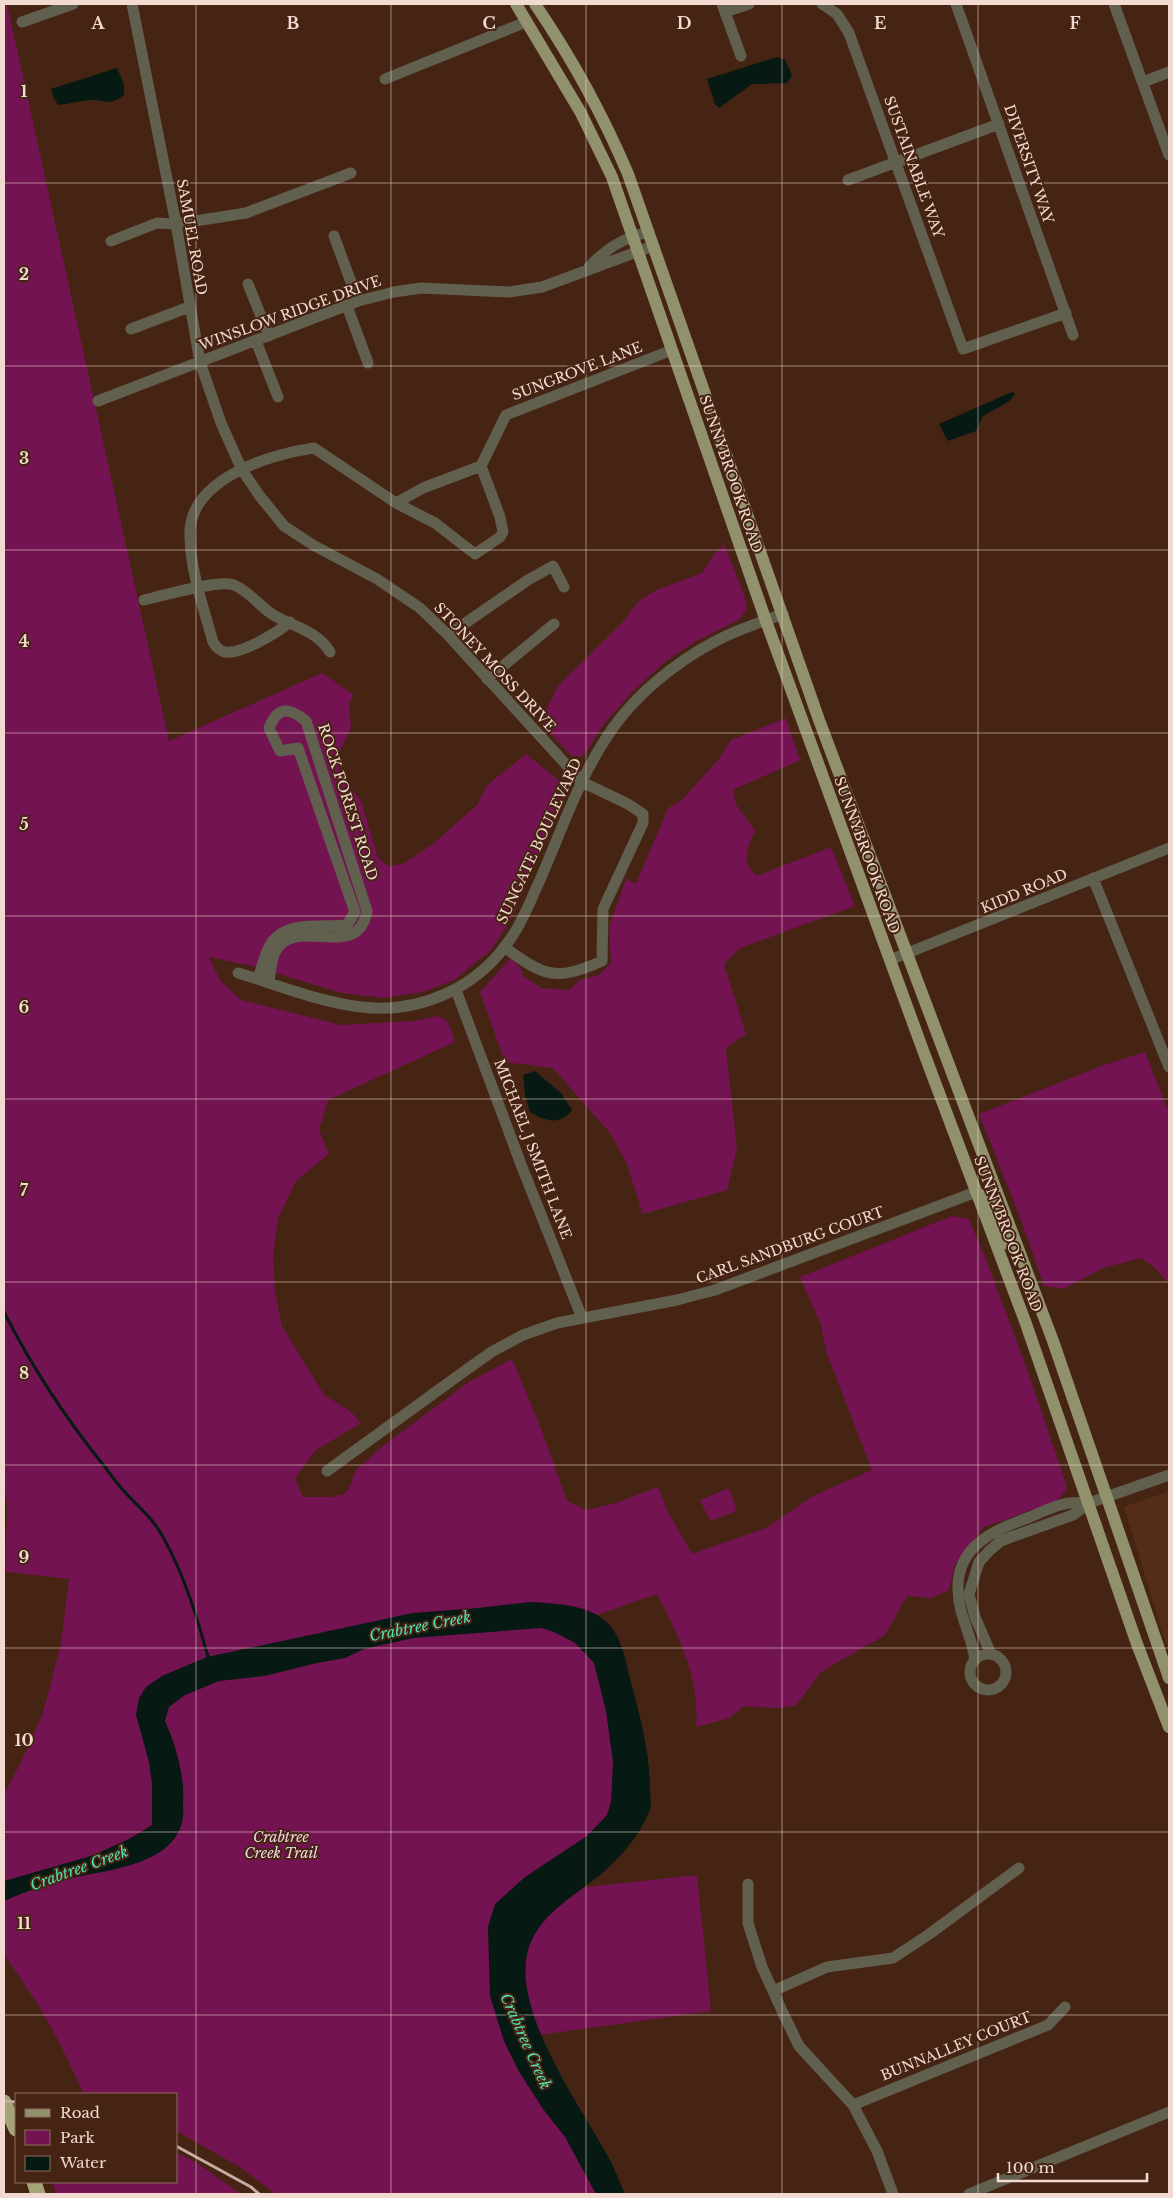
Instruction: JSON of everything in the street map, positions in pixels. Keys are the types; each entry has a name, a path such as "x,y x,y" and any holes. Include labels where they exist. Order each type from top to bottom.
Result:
{"highway":[{"path":"4,2102 15,2128"}],"main road":[{"name":"SUNNYBROOK ROAD","path":"516,4 581,114 604,158 766,621 1025,1321 1169,1727"},
{"name":"SUNNYBROOK ROAD","path":"535,4 595,105 628,174 819,720 1053,1341 1169,1678"},
{"path":"545,52 563,66 586,103 595,105"},
{"path":"976,1192 990,1203 1011,1254 1024,1267"}],"street":[{"name":"SAMUEL ROAD","path":"132,4 176,224 200,362 221,423 242,470"},
{"path":"741,56 724,8 749,4"},
{"name":"SUSTAINABLE WAY","path":"822,4 837,14 849,33 963,349 1066,313"},
{"name":"DIVERSITY WAY","path":"956,4 1073,335"},
{"path":"1114,4 1169,155"},
{"path":"22,22 66,5"},
{"path":"385,79 526,22"},
{"path":"1143,82 1169,72"},
{"path":"848,180 999,124"},
{"path":"111,242 157,224 176,224 246,213 351,173"},
{"name":"WINSLOW RIDGE DRIVE","path":"586,270 602,254 618,242 648,232"},
{"path":"334,236 358,301"},
{"name":"WINSLOW RIDGE DRIVE","path":"98,401 358,301 394,292 421,288 509,292 542,287 654,246"},
{"path":"248,284 269,336"},
{"path":"347,306 368,363"},
{"path":"131,329 189,307"},
{"path":"256,341 278,397"},
{"name":"SUNGROVE LANE","path":"481,466 506,415 672,350"},
{"path":"290,622 267,639 236,650 224,652 213,642 199,588 189,536 195,510 212,487 242,470 288,451 314,448 396,504 436,524 475,554 500,538 503,532 500,517 481,466 423,488 396,504"},
{"name":"STONEY MOSS DRIVE","path":"242,470 284,526 313,545 398,592 420,608 448,635 582,782"},
{"path":"448,635 528,580 553,566 564,587"},
{"path":"144,600 226,583 233,584 276,617 290,622 324,642 330,652"},
{"name":"SUNGATE BOULEVARD","path":"238,973 342,1005 363,1008 405,1006 437,999 473,979 504,947 523,917 586,772 623,714 656,683 702,648 783,614"},
{"path":"487,679 554,624"},
{"name":"ROCK FOREST ROAD","path":"284,711 294,712 306,721 367,911 365,923 356,933 340,938 320,936 296,937 280,945 263,980 273,940 294,928 347,926 355,912 298,748 280,751 269,728 274,716 284,711"},
{"path":"504,947 533,968 555,974 579,971 602,961 603,909 643,823 643,814 628,804 582,782"},
{"name":"KIDD ROAD","path":"890,960 1169,848"},
{"path":"1093,878 1169,1067"},
{"name":"MICHAEL J SMITH LANE","path":"456,990 582,1318"},
{"name":"CARL SANDBURG COURT","path":"328,1472 493,1351 523,1335 557,1323 677,1300 715,1290 976,1192"},
{"path":"991,1654 980,1656 975,1660 970,1669 972,1679 978,1687 992,1689 1002,1683 1006,1671 1001,1660 991,1654 975,1617 969,1594 979,1562 1001,1541 1073,1515 1089,1503 1169,1475"},
{"path":"975,1660 974,1649 959,1611 958,1588 960,1569 970,1551 984,1537 1003,1526 1069,1502 1089,1503"},
{"path":"773,1991 827,1967 893,1958 928,1935 1019,1868"},
{"path":"748,1884 748,1923 762,1967 773,1991 799,2046 853,2104 877,2151 893,2194"},
{"name":"BUNNALLEY COURT","path":"853,2104 1048,2025 1065,2007"},
{"path":"969,2194 1169,2112"}],"shaded area":[{"path":"1169,1491 1169,1653 1124,1507"}],"green space":[{"name":"Crabtree Creek Trail","path":"4,4 7,4 169,741 322,673 354,695 349,703 351,728 340,751 339,770 361,801 378,858 389,866 403,864 433,844 478,804 486,786 526,754 561,782 564,799 508,924 491,950 454,980 423,992 385,998 342,993 252,966 209,957 220,980 241,1000 341,1025 413,1021 437,1016 448,1021 455,1042 328,1100 319,1130 329,1154 296,1181 278,1219 273,1255 275,1292 282,1326 324,1395 350,1411 361,1423 316,1450 295,1478 303,1497 331,1497 342,1494 342,1496 349,1489 355,1471 384,1445 469,1382 512,1359 539,1423 567,1501 586,1510 616,1503 658,1487 668,1512 692,1554 768,1527 811,1497 872,1470 827,1354 821,1325 800,1277 952,1216 969,1219 1027,1369 1067,1489 1057,1501 984,1527 955,1564 949,1590 931,1598 907,1596 885,1635 821,1672 795,1706 776,1708 744,1706 729,1718 696,1727 695,1692 691,1675 680,1642 657,1594 588,1618 645,1785 549,1891 697,1875 711,2011 525,2037 608,2194 275,2194 240,2167 178,2132 178,2093 84,2093 40,2008 4,1954 4,1794 43,1713 61,1643 69,1579 6,1572 7,1502 4,1486"},
{"path":"724,544 744,595 747,608 740,619 695,642 667,660 632,692 602,726 587,751 582,756 572,756 548,731 542,718 558,686 621,624 639,601 654,591 702,573 712,557"},
{"path":"786,718 800,760 733,790 736,805 755,830 747,854 749,866 757,876 831,847 855,906 740,948 724,964 746,1034 726,1048 737,1148 727,1190 643,1214 626,1162 610,1133 553,1068 505,1062 480,992 511,958 521,968 523,976 541,988 569,990 580,980 599,975 611,963 609,927 626,879 636,884 668,808 682,800 718,760 731,740"},
{"path":"1145,1052 1169,1113 1169,1284 1153,1266 1141,1258 1103,1268 1063,1289 1044,1286 1021,1220 979,1114 1104,1065"},
{"path":"729,1488 737,1511 710,1521 700,1500"},
{"path":"178,2153 197,2163 241,2194 56,2194 53,2183 178,2183"}],"water":[{"path":"777,57 785,60 792,75 787,83 752,84 719,108 715,104 707,79"},
{"path":"117,68 124,84 124,95 114,101 90,100 58,105 53,97 51,89"},
{"path":"1012,392 1015,394 1010,401 983,416 976,431 948,441 939,424"},
{"path":"535,1071 561,1093 572,1110 568,1115 558,1120 547,1120 530,1112 525,1095 523,1075"},
{"name":"Crabtree Creek","path":"530,1602 557,1604 583,1609 595,1614 614,1630 625,1656 646,1748 650,1776 651,1805 643,1825 627,1848 609,1867 558,1907 547,1918 537,1931 530,1945 526,1961 526,1984 541,2034 567,2086 609,2158 625,2194 596,2194 565,2137 543,2109 518,2070 504,2041 490,1996 488,1927 495,1904 525,1877 587,1836 607,1815 611,1802 613,1762 606,1711 594,1663 575,1643 554,1632 541,1628 413,1638 364,1649 345,1658 264,1676 219,1681 185,1695 169,1707 165,1721 176,1751 183,1782 182,1822 176,1836 166,1848 152,1857 136,1863 72,1878 4,1901 4,1881 91,1856 129,1839 152,1825 152,1784 149,1762 136,1715 139,1698 146,1687 162,1676 207,1657 413,1613"}],"waterway":[{"path":"4,1312 38,1373 77,1430 119,1485 159,1530 184,1582 209,1660"}],"railway":[{"path":"4,2101 15,2102"},
{"path":"178,2147 251,2187 259,2194"}]}
